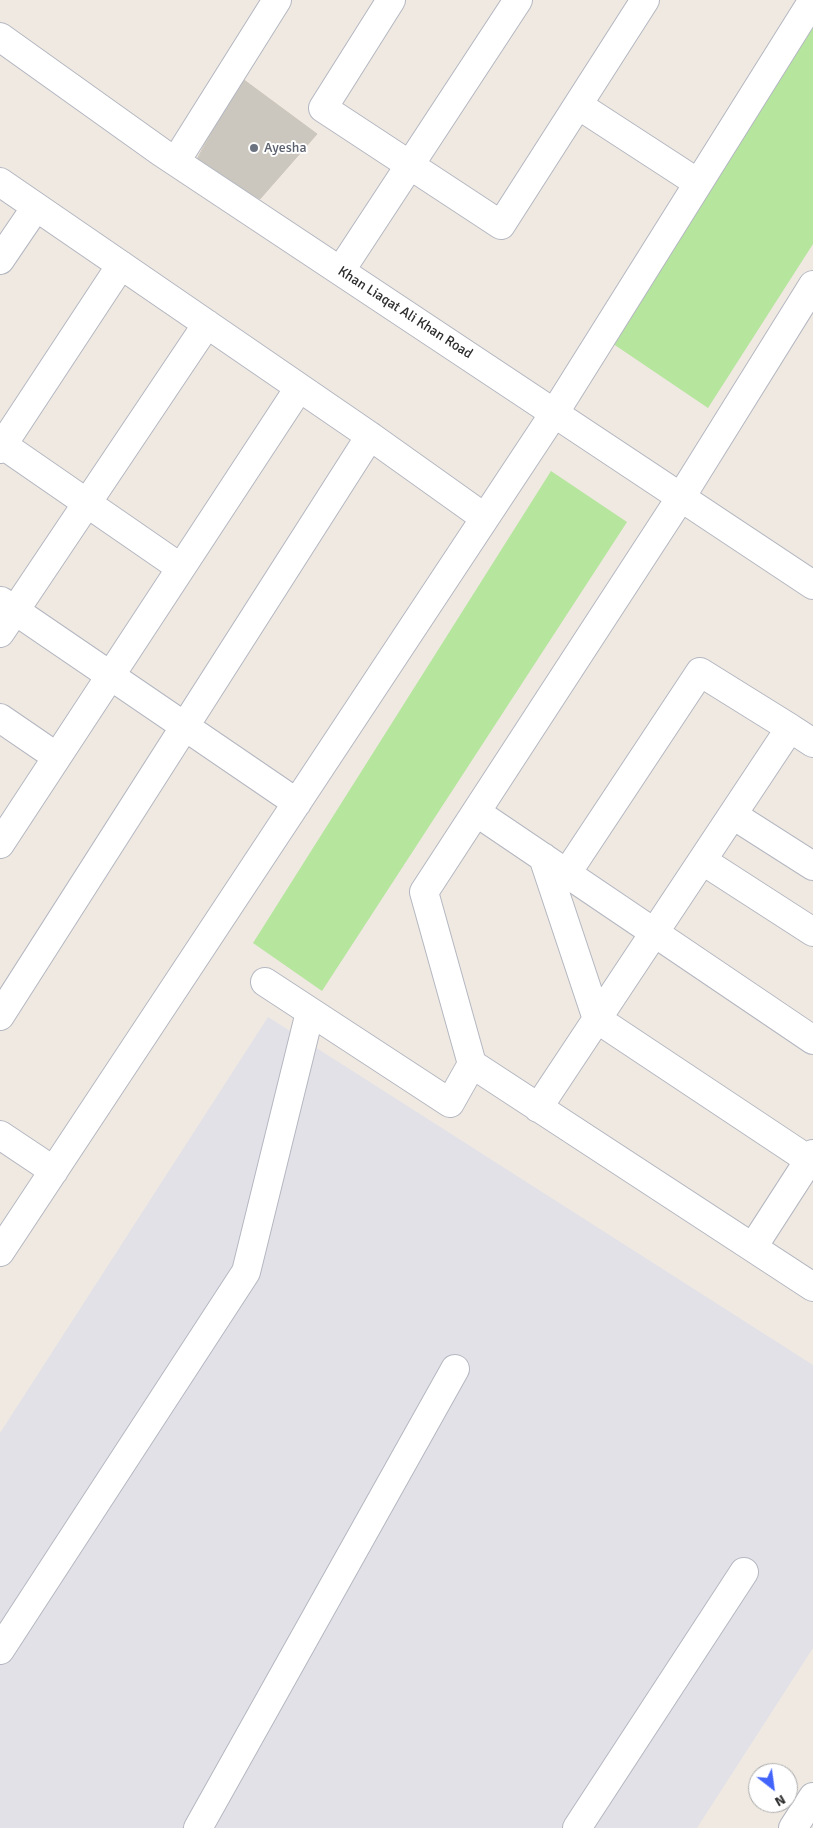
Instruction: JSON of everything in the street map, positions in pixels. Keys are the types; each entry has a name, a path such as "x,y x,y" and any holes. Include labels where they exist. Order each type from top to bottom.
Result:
{"street":[{"path":"176,161 277,0"},
{"path":"391,0 323,108 501,225 644,0"},
{"path":"341,270 518,0"},
{"path":"0,1252 555,412 813,0"},
{"name":"Khan Liaqat Ali Khan Road","path":"0,37 176,161 813,585"},
{"path":"578,104 698,183"},
{"path":"0,182 370,436 485,518"},
{"path":"0,260 36,207"},
{"path":"121,265 1,447 87,503 181,568"},
{"path":"813,285 681,496 424,892 472,1064 813,1287"},
{"path":"207,324 87,503 5,614 110,676 297,803"},
{"path":"0,844 299,388"},
{"path":"3,1003 185,727 370,436"},
{"path":"567,873 700,672 813,743"},
{"path":"0,718 57,757"},
{"path":"538,1108 790,728"},
{"path":"476,812 813,1040"},
{"path":"733,815 813,866"},
{"path":"543,857 597,1018 811,1157 752,1247"},
{"path":"702,861 813,932"},
{"path":"265,982 450,1103 472,1064"},
{"path":"0,1650 246,1272 310,1012"},
{"path":"0,1135 54,1171"},
{"path":"198,1828 456,1369"},
{"path":"576,1828 744,1572"},
{"path":"793,1828 813,1797"}],"shaded area":[{"path":"268,1017 813,1365 813,1648 697,1828 0,1828 0,1433"}],"green space":[{"path":"813,12 813,244 708,408 600,335"},
{"path":"551,471 627,522 322,991 253,943"}],"building":[{"name":"Ayesha","path":"240,77 317,134 260,199 196,162"}],"place":[{"name":"Ayesha","path":"254,148"}]}
